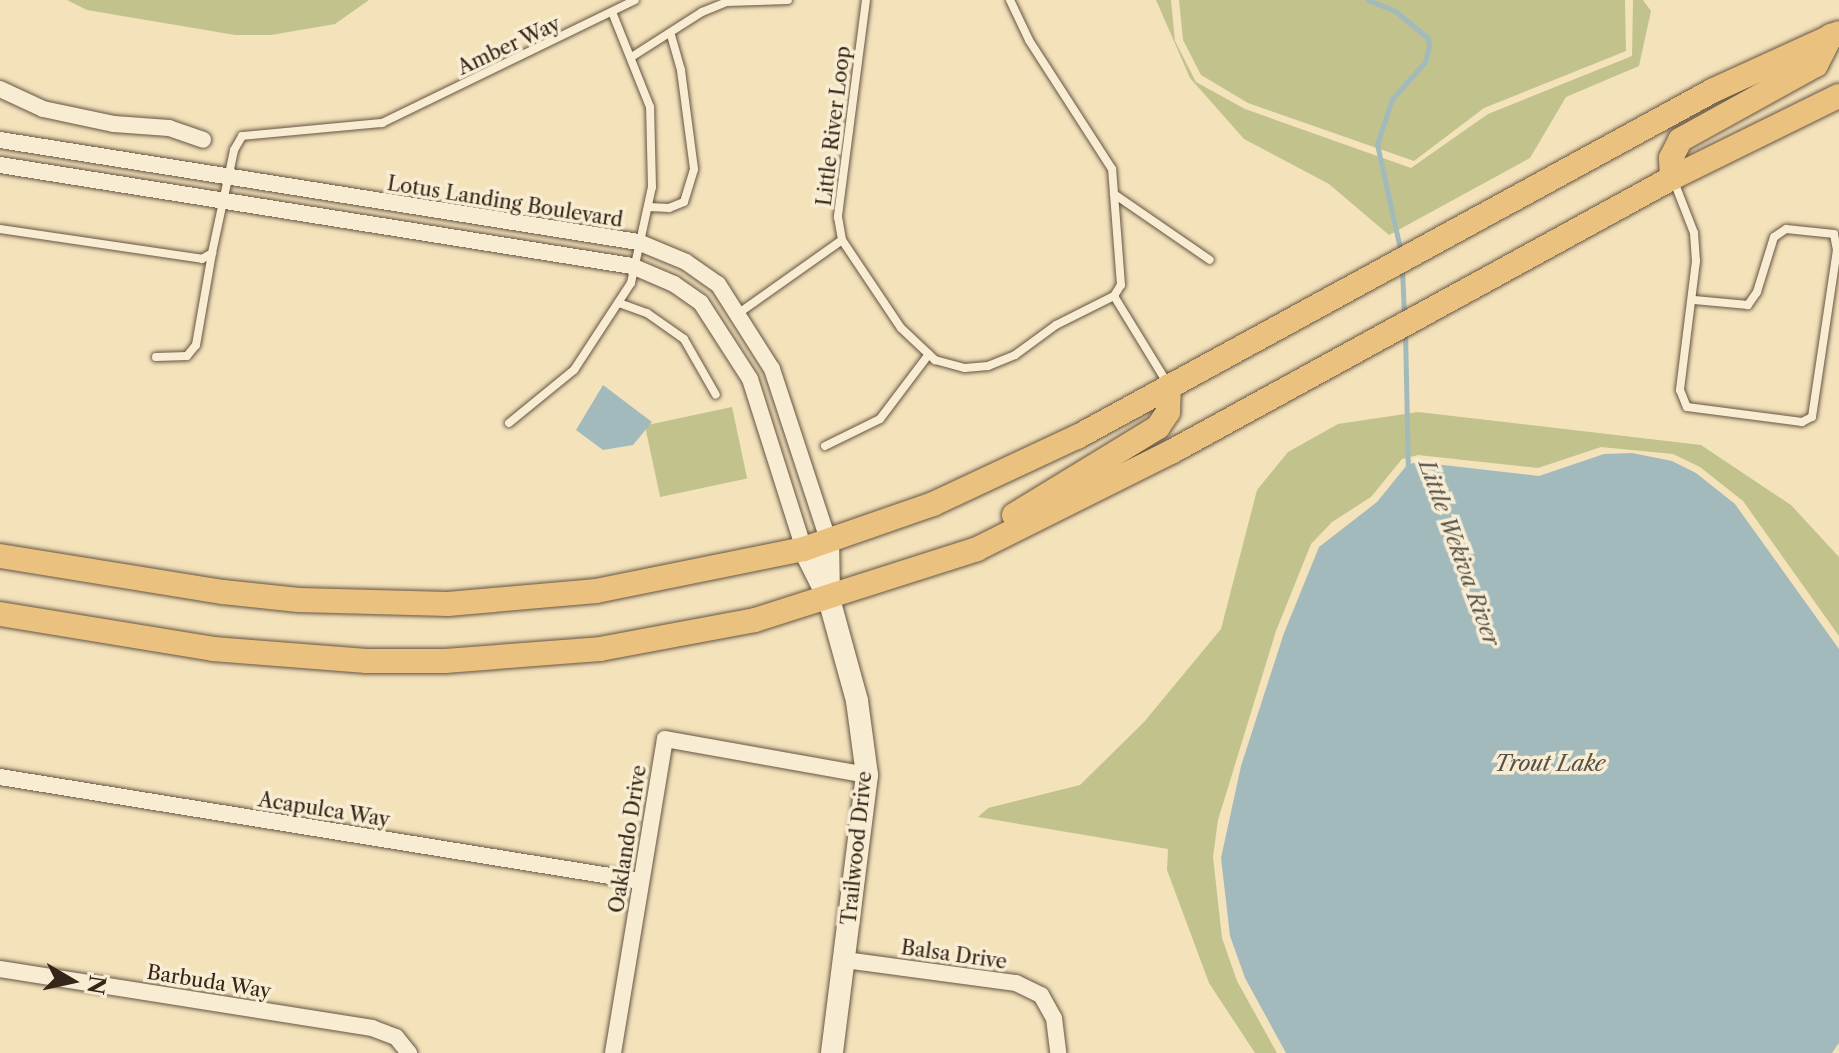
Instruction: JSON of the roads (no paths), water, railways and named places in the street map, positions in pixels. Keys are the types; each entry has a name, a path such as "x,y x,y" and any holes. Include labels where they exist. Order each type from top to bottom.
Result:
{"main road":[{"path":"1672,178 1671,158 1680,140 1816,65 1835,35"},
{"path":"0,556 223,592 357,603 448,604 596,591 804,549 986,482 1367,281 1714,90 1835,35"},
{"path":"0,614 213,649 307,658 445,661 616,646 755,620 829,599 977,549 1171,452 1361,345 1672,178 1839,96"},
{"path":"977,549 1015,514 1158,427 1168,412 1169,386"}],"street":[{"path":"0,89 43,109 114,124 169,128 203,140"},
{"name":"Lotus Landing Boulevard","path":"0,140 638,242 686,262 718,284 772,369 828,539"},
{"path":"0,165 632,266 701,303 750,379 804,549"},
{"name":"Trailwood Drive","path":"828,539 829,599"},
{"name":"Trailwood Drive","path":"804,549 829,599 857,701 867,775 832,1053"},
{"name":"Oaklando Drive","path":"613,1053 665,739 867,775"},
{"name":"Acapulca Way","path":"0,777 641,881"},
{"name":"Balsa Drive","path":"845,960 1016,983 1041,995 1054,1018 1058,1053"},
{"name":"Barbuda Way","path":"0,969 372,1028 408,1050"}],"lane":[{"name":"Amber Way","path":"228,177 234,150 242,136 382,123 635,0"},
{"path":"633,56 671,36 702,12 727,2 788,0"},
{"name":"Little River Loop","path":"842,240 838,217 866,0"},
{"path":"739,313 842,240 901,328 929,354 965,368 988,366 1114,296 1121,285 1112,169 1093,133 1029,40 1010,0"},
{"path":"509,423 574,370 631,283 632,266 648,207 650,107 633,56 612,12"},
{"path":"648,207 684,202 694,169 681,70 671,36"},
{"path":"156,357 187,356 196,345 228,177"},
{"path":"1672,178 1694,233 1694,300 1680,390 1687,407 1802,422 1812,417 1837,250 1834,234 1786,229 1774,237 1757,292 1748,305 1694,300"},
{"path":"1114,194 1210,260"},
{"path":"0,229 177,258 202,259 212,253"},
{"path":"1114,296 1169,386"},
{"path":"619,303 647,313 684,339 716,395"},
{"path":"825,446 880,419 929,354"}],"water":[{"path":"603,385 652,422 633,445 603,450 576,430"},
{"name":"Trout Lake","path":"1632,453 1672,461 1696,473 1735,504 1839,649 1839,1043 1832,1053 1286,1053 1245,978 1230,936 1221,858 1241,766 1284,633 1319,547 1377,502 1407,465 1417,462 1539,476 1604,454"}],"waterway":[{"name":"Little Wekiva River","path":"1368,0 1395,11 1428,38 1425,62 1392,99 1377,144 1401,253"},
{"name":"Little Wekiva River","path":"1402,267 1404,317"},
{"name":"Little Wekiva River","path":"1405,331 1408,469"}]}
